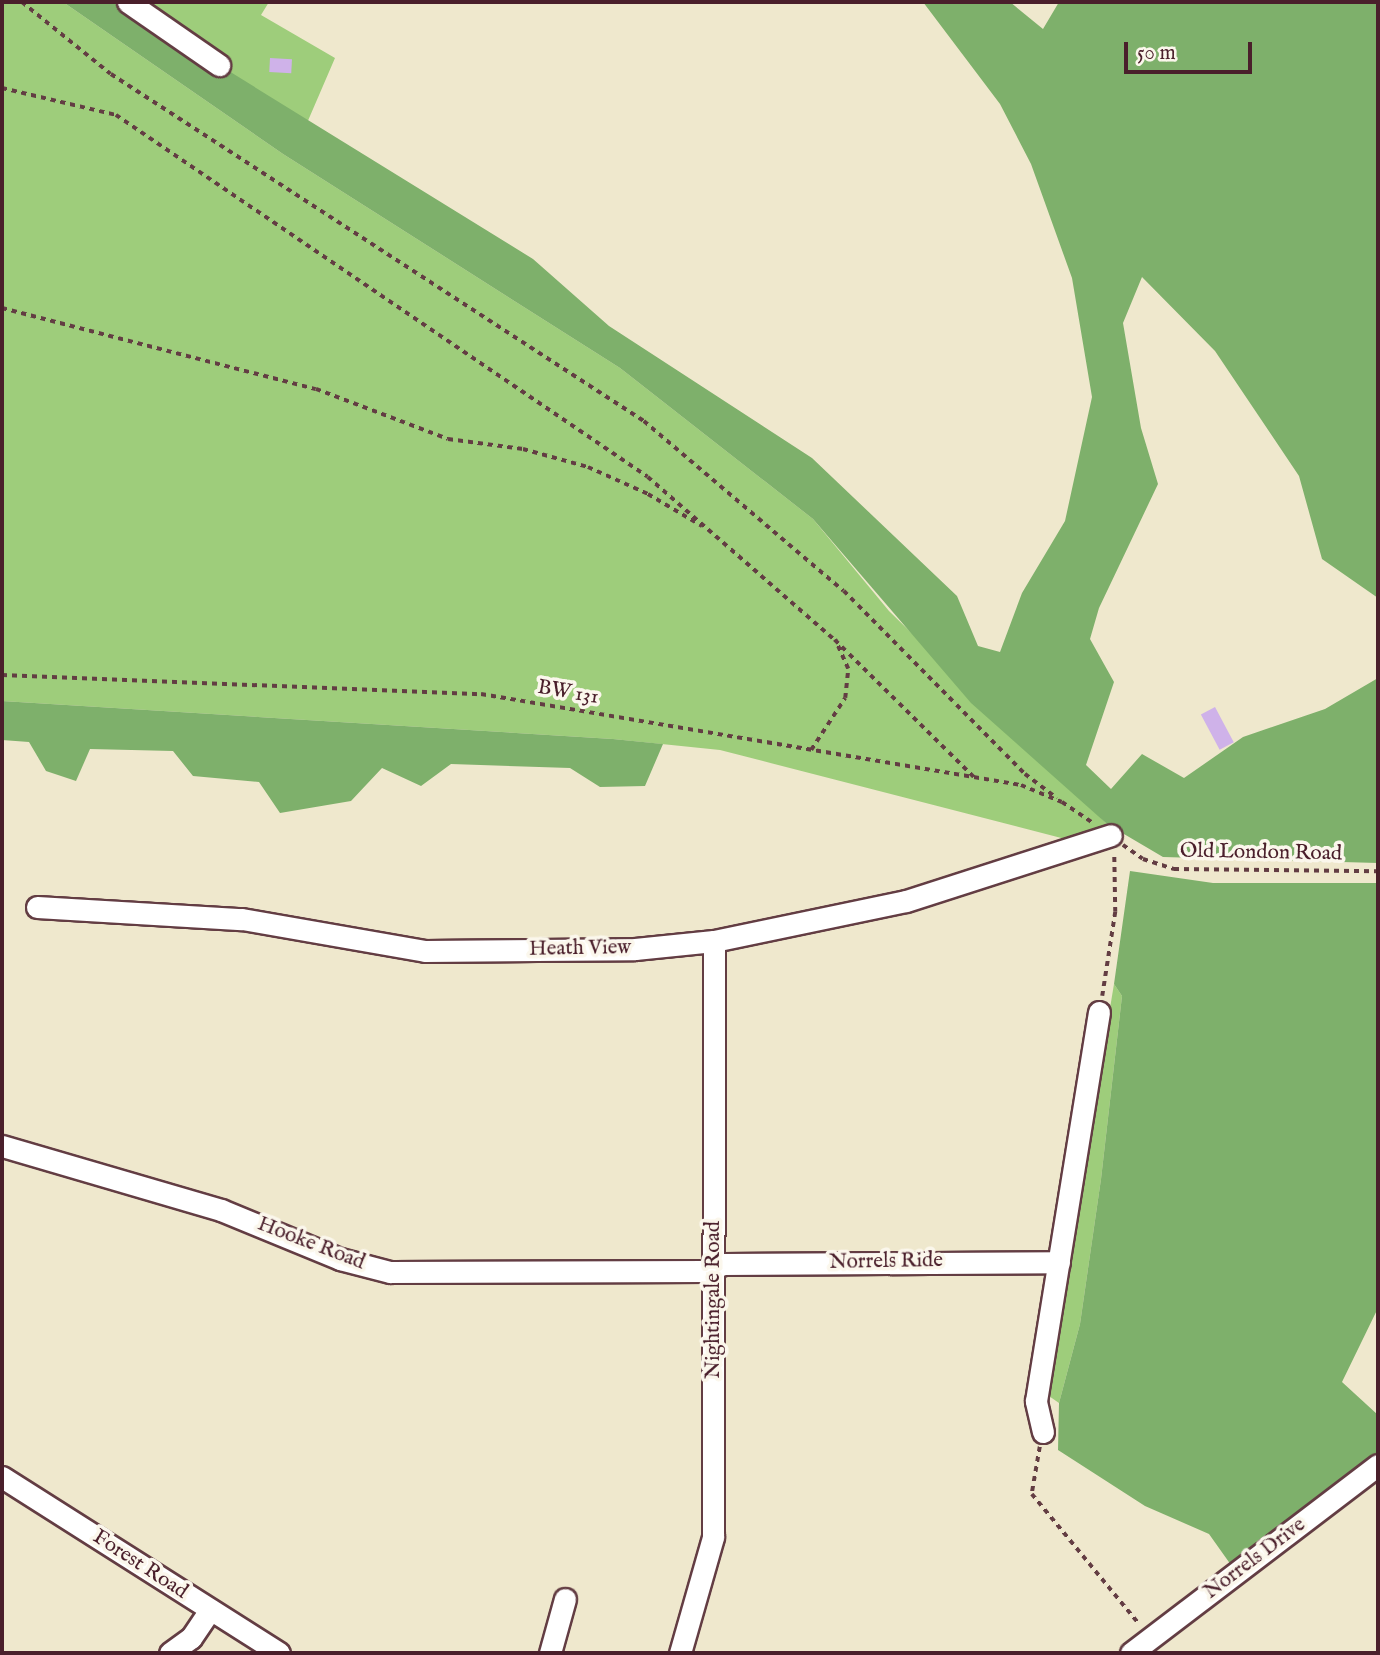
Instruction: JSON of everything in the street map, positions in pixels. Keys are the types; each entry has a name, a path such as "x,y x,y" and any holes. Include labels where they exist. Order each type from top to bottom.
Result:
{"street":[{"path":"128,2 219,65"},
{"name":"Heath View","path":"37,907 242,919 425,951 635,948 715,941 906,901 1111,835"},
{"name":"Nightingale Road","path":"680,1653 713,1537 715,941"},
{"path":"1043,1432 1036,1401 1099,1012"},
{"name":"Hooke Road","path":"2,1146 221,1210 340,1259 390,1272 495,1274 714,1268"},
{"name":"Norrels Ride","path":"714,1268 723,1264 1059,1262"},
{"name":"Norrels Drive","path":"1131,1653 1378,1465"},
{"name":"Forest Road","path":"2,1477 279,1653"},
{"path":"550,1653 565,1599"},
{"path":"170,1653 191,1638 210,1610"}],"path":[{"path":"22,2 111,74 644,421 844,591 1025,774 1062,802"},
{"path":"2,88 116,115 637,469 835,640 975,779"},
{"path":"2,308 316,389 448,439 523,449 588,467 648,494 710,531"},
{"path":"810,750 845,698 848,669 835,640"},
{"name":"BW 131","path":"2,675 481,694 1021,785 1062,802 1111,835"},
{"path":"1099,1012 1115,912 1111,835"},
{"name":"Old London Road","path":"1111,835 1143,859 1174,869 1378,872"},
{"path":"1043,1432 1032,1494 1150,1638"}],"green space":[{"path":"2,2 63,2 283,154 620,368 813,519 889,611 1107,824 1069,840 720,750 613,739 2,701"},
{"path":"63,2 117,2 533,259 609,326 812,458 957,596 978,646 1000,652 1022,593 1065,521 1092,397 1072,278 1031,164 1000,104 923,2 1010,2 1043,29 1059,2 1378,2 1378,598 1322,559 1299,476 1215,351 1142,277 1123,323 1141,428 1158,484 1099,608 1090,639 1114,682 1086,765 1111,789 1142,754 1184,778 1243,737 1325,709 1378,678 1378,863 1163,857 1107,824 971,703 813,519 620,368 283,154"},
{"path":"117,2 269,2 261,15 335,58 307,123"},
{"path":"2,701 663,744 645,786 600,787 570,768 451,764 421,786 382,768 351,801 280,813 259,782 193,776 173,751 90,749 76,781 46,771 29,742 2,740"},
{"path":"1130,871 1213,883 1378,883 1378,1308 1342,1382 1378,1415 1378,1455 1231,1565 1209,1534 1145,1506 1058,1450 1059,1403 1080,1324 1101,1179 1122,996 1114,984"},
{"path":"1114,984 1122,996 1101,1179 1080,1324 1059,1403 1046,1394"}],"building":[{"path":"270,58 292,59 291,73 269,72"},
{"path":"1215,707 1234,742 1220,750 1201,715"}]}
